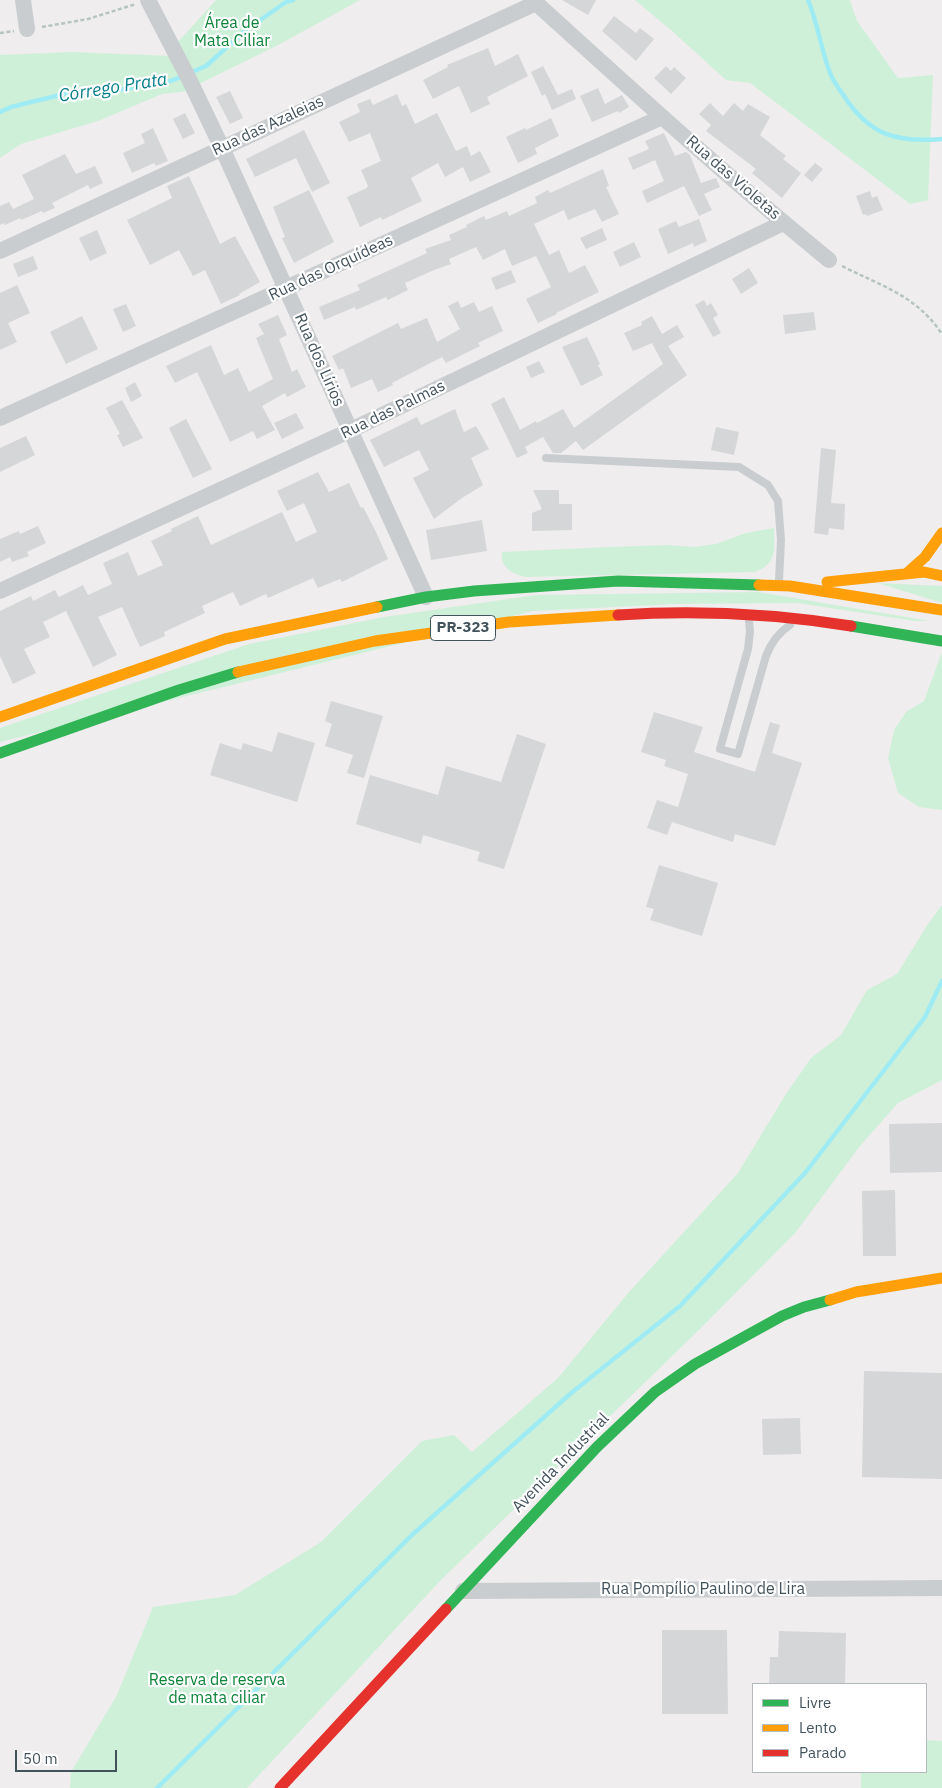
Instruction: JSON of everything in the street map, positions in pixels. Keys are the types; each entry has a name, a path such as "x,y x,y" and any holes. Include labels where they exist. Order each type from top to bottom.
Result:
{"main road":[{"path":"907,573 926,556 942,533"},
{"path":"784,585 924,572 942,576"},
{"name":"PR-323","path":"0,717 225,638 426,597 474,591 618,581 784,585 942,610"},
{"name":"PR-323","path":"0,753 179,690 291,659 375,641 509,622 628,614 688,613 803,618 942,641"},
{"path":"803,618 916,625"},
{"name":"Avenida Industrial","path":"280,1788 463,1590 627,1417 655,1392 695,1364 761,1327 804,1307 856,1292 942,1278"}],"street":[{"path":"23,0 28,29"},
{"name":"Rua dos Lírios","path":"148,0 222,148 426,597"},
{"name":"Rua das Violetas","path":"536,1 783,223 829,260"},
{"name":"Rua das Azaleias","path":"0,251 536,1"},
{"name":"Rua das Orquídeas","path":"0,418 662,116"},
{"name":"Rua das Palmas","path":"0,591 351,430 783,223"},
{"name":"Rua Pompílio Paulino de Lira","path":"463,1590 942,1588"}],"lane":[{"path":"546,458 739,467 768,485 778,501 784,585"},
{"path":"747,616 750,626 748,649 720,749 738,754 771,643 784,630 803,618"}],"path":[{"path":"0,33 88,19 148,0"},
{"path":"829,260 896,291 928,316 942,334"}],"green space":[{"name":"Área de Mata Ciliar","path":"216,0 360,0 280,44 197,85 177,43"},
{"path":"635,0 850,0 857,21 898,78 933,75 928,200 910,204 750,83 726,80"},
{"name":"Área de Mata Ciliar","path":"72,52 171,56 189,91 162,94 98,121 21,144 0,158 0,55"},
{"path":"774,528 774,549 771,560 755,572 525,577 508,569 502,558 502,552 668,545 694,547 716,544 746,533"},
{"path":"878,583 942,586 942,603"},
{"path":"758,592 930,621 915,621 798,603 676,604 533,611 0,742 0,728 249,644 384,617 536,595"},
{"path":"942,652 942,810 919,807 898,793 888,758 894,730 906,712 924,701"},
{"name":"Reserva de reserva de mata ciliar","path":"942,905 942,1080 898,1103 860,1146 796,1232 700,1329 441,1580 247,1788 70,1788 71,1772 117,1695 153,1607 235,1595 321,1542 422,1441 454,1435 472,1452 558,1378 629,1292 738,1173 786,1094 811,1058 841,1035 867,990 897,974"},
{"path":"927,1740 942,1741 942,1788 861,1788 861,1773 927,1773"}],"building":[{"path":"562,0 596,0 588,15"},
{"path":"614,16 636,33 640,28 654,39 636,61 602,31"},
{"path":"488,48 495,66 518,54 528,76 487,97 490,104 471,113 459,86 433,99 423,80 448,67 447,65"},
{"path":"543,66 558,95 572,89 576,99 552,110 545,94 542,96 531,72"},
{"path":"666,66 671,71 674,67 686,78 671,94 654,78"},
{"path":"598,88 605,104 622,95 629,107 619,113 618,111 592,122 580,96"},
{"path":"230,91 243,118 230,124 216,97"},
{"path":"397,94 402,106 406,104 415,124 437,113 456,151 467,146 471,156 480,151 491,172 470,182 463,167 445,177 438,163 411,178 422,201 382,220 381,217 360,227 347,197 367,188 368,186 361,170 381,161 370,133 349,142 339,122 360,112 357,104 370,99 373,105"},
{"path":"710,103 723,116 734,103 743,111 748,104 770,117 760,135 786,156 783,159 801,173 782,198 752,173 756,169 706,131 711,125 699,114"},
{"path":"185,113 195,133 183,139 173,119"},
{"path":"551,118 559,136 535,148 537,154 518,163 506,137"},
{"path":"153,128 168,161 156,166 154,163 132,173 123,153 145,143 141,134"},
{"path":"304,130 330,183 312,192 296,158 255,177 246,159"},
{"path":"664,133 675,156 686,152 690,155 701,183 716,178 720,187 704,194 712,210 699,216 684,186 647,203 642,191 664,181 655,160 633,170 628,158 649,149 645,141"},
{"path":"65,154 76,174 95,166 103,183 90,189 88,185 52,203 55,208 43,213 42,211 21,220 20,218 5,225 4,223 0,225 0,206 9,202 13,209 34,199 22,175"},
{"path":"815,163 823,169 812,182 804,175"},
{"path":"603,169 609,186 606,187 619,214 602,222 595,209 568,220 564,210 534,224 549,255 559,250 569,273 585,265 599,292 538,323 526,299 551,287 536,256 512,266 505,249 483,260 476,247 449,259 451,264 405,283 408,290 388,300 386,297 356,310 355,307 324,320 319,307 360,290 357,285 427,253 425,249 451,240 449,235 467,227 466,225 484,216 486,220 507,211 509,216 537,203 535,197 548,190 550,193"},
{"path":"189,176 220,244 235,236 260,282 221,304 205,270 193,276 179,250 150,265 127,220 172,198 167,186"},
{"path":"309,190 334,242 294,263 282,238 285,237 273,207"},
{"path":"870,191 872,198 877,196 883,210 867,216 866,214 863,215 856,196"},
{"path":"699,219 707,241 694,247 693,243 668,254 658,229 676,221 679,227"},
{"path":"602,228 607,240 586,249 580,238"},
{"path":"97,230 107,253 90,261 79,238"},
{"path":"634,242 641,257 620,267 613,252"},
{"path":"33,256 38,269 18,277 13,264"},
{"path":"749,268 758,283 741,294 732,279"},
{"path":"511,270 516,282 496,290 491,278"},
{"path":"17,285 30,313 8,323 17,342 0,350 0,293"},
{"path":"704,300 707,306 711,303 718,315 713,318 721,333 713,337 695,305"},
{"path":"458,301 461,308 474,302 479,312 492,306 503,331 478,343 480,346 446,363 442,357 378,392 372,379 351,388 343,368 339,370 332,356 398,323 401,329 427,318 437,342 460,329 448,306"},
{"path":"126,304 136,326 123,332 113,309"},
{"path":"814,312 816,330 785,334 783,315"},
{"path":"278,315 287,335 279,339 292,372 297,369 306,387 287,397 285,393 262,406 275,430 257,439 253,431 230,442 197,372 175,383 166,366 211,345 224,375 238,368 249,392 273,379 256,338 264,334 258,324"},
{"path":"82,316 98,349 66,364 50,332"},
{"path":"652,316 662,334 677,325 684,337 668,346 687,375 583,450 576,441 561,453 553,453 543,437 525,447 528,453 517,458 491,404 504,397 520,430 563,409 574,428 663,364 652,343 633,351 624,333 642,325 641,322"},
{"path":"587,337 600,364 598,365 603,375 581,386 562,347"},
{"path":"539,361 545,372 531,378 526,367"},
{"path":"135,382 142,396 131,402 125,388"},
{"path":"122,400 143,438 123,447 117,435 120,434 106,408"},
{"path":"455,409 464,432 476,426 489,449 471,458 483,485 434,519 413,478 429,470 419,450 384,467 370,440 417,417 421,425"},
{"path":"296,413 304,428 282,439 274,423"},
{"path":"186,419 212,469 193,478 169,428"},
{"path":"716,427 739,432 734,455 711,450"},
{"path":"26,436 35,455 0,472 0,448"},
{"path":"821,448 836,450 831,503 845,504 844,530 829,528 828,535 814,533"},
{"path":"318,472 329,492 349,483 361,508 363,507 376,532 388,559 342,582 340,579 318,588 313,578 268,598 266,594 240,606 233,592 202,606 205,613 164,632 165,636 140,647 122,607 98,617 117,655 93,667 66,611 43,622 50,637 24,649 36,673 13,684 0,656 0,611 31,596 33,601 55,590 59,597 83,585 88,595 112,584 103,563 128,552 138,576 163,565 151,541 198,516 211,545 282,512 296,542 317,532 304,503 287,511 277,491"},
{"path":"533,490 559,490 559,504 572,504 572,530 532,531 532,513 542,509"},
{"path":"482,520 487,551 431,560 426,530"},
{"path":"38,526 46,543 27,552 29,556 12,562 10,557 0,562 0,539 19,531 20,534"},
{"path":"331,701 383,716 364,778 347,773 353,755 325,746 332,724 325,721"},
{"path":"654,712 703,727 694,752 755,772 770,722 780,725 772,753 802,763 775,846 735,834 733,842 672,822 667,835 647,828 657,800 678,807 688,774 664,766 666,760 641,752"},
{"path":"278,732 315,743 297,802 210,775 220,743 241,750 243,743 272,752"},
{"path":"517,734 546,744 504,869 477,861 480,852 423,835 421,844 356,824 370,775 438,795 446,766 501,782"},
{"path":"659,865 718,883 702,936 650,920 654,909 646,907"},
{"path":"942,1123 942,1172 890,1173 889,1124"},
{"path":"895,1190 896,1256 863,1256 862,1191"},
{"path":"864,1371 942,1373 942,1479 862,1477"},
{"path":"800,1418 801,1454 763,1455 762,1419"},
{"path":"662,1630 727,1630 728,1714 662,1714"},
{"path":"779,1631 846,1633 845,1683 769,1683 770,1657 778,1657"}],"waterway":[{"name":"Córrego Prata","path":"0,112 11,107 64,94 118,90 171,81 206,66 246,30 286,2 293,0"},
{"path":"808,0 831,76 838,88 864,120 874,128 898,137 926,140 942,139"},
{"path":"157,1788 412,1535 570,1394 680,1306 805,1173 925,1017 942,981"}],"traffic: fast":[{"path":"377,607 426,597 474,591 618,581 759,585"},
{"path":"851,626 942,641"},
{"path":"0,753 179,690 238,672"},
{"path":"446,1609 597,1447 655,1392 695,1364 782,1316 804,1307 830,1300"}],"traffic: slow":[{"path":"907,573 925,557 942,533"},
{"path":"827,582 924,572 942,576"},
{"path":"759,585 790,586 942,610"},
{"path":"0,717 225,639 377,607"},
{"path":"238,672 375,641 509,622 618,615"},
{"path":"830,1300 856,1292 942,1278"}],"traffic: jam":[{"path":"618,615 676,613 735,614 851,626"},
{"path":"280,1788 446,1609"}]}
